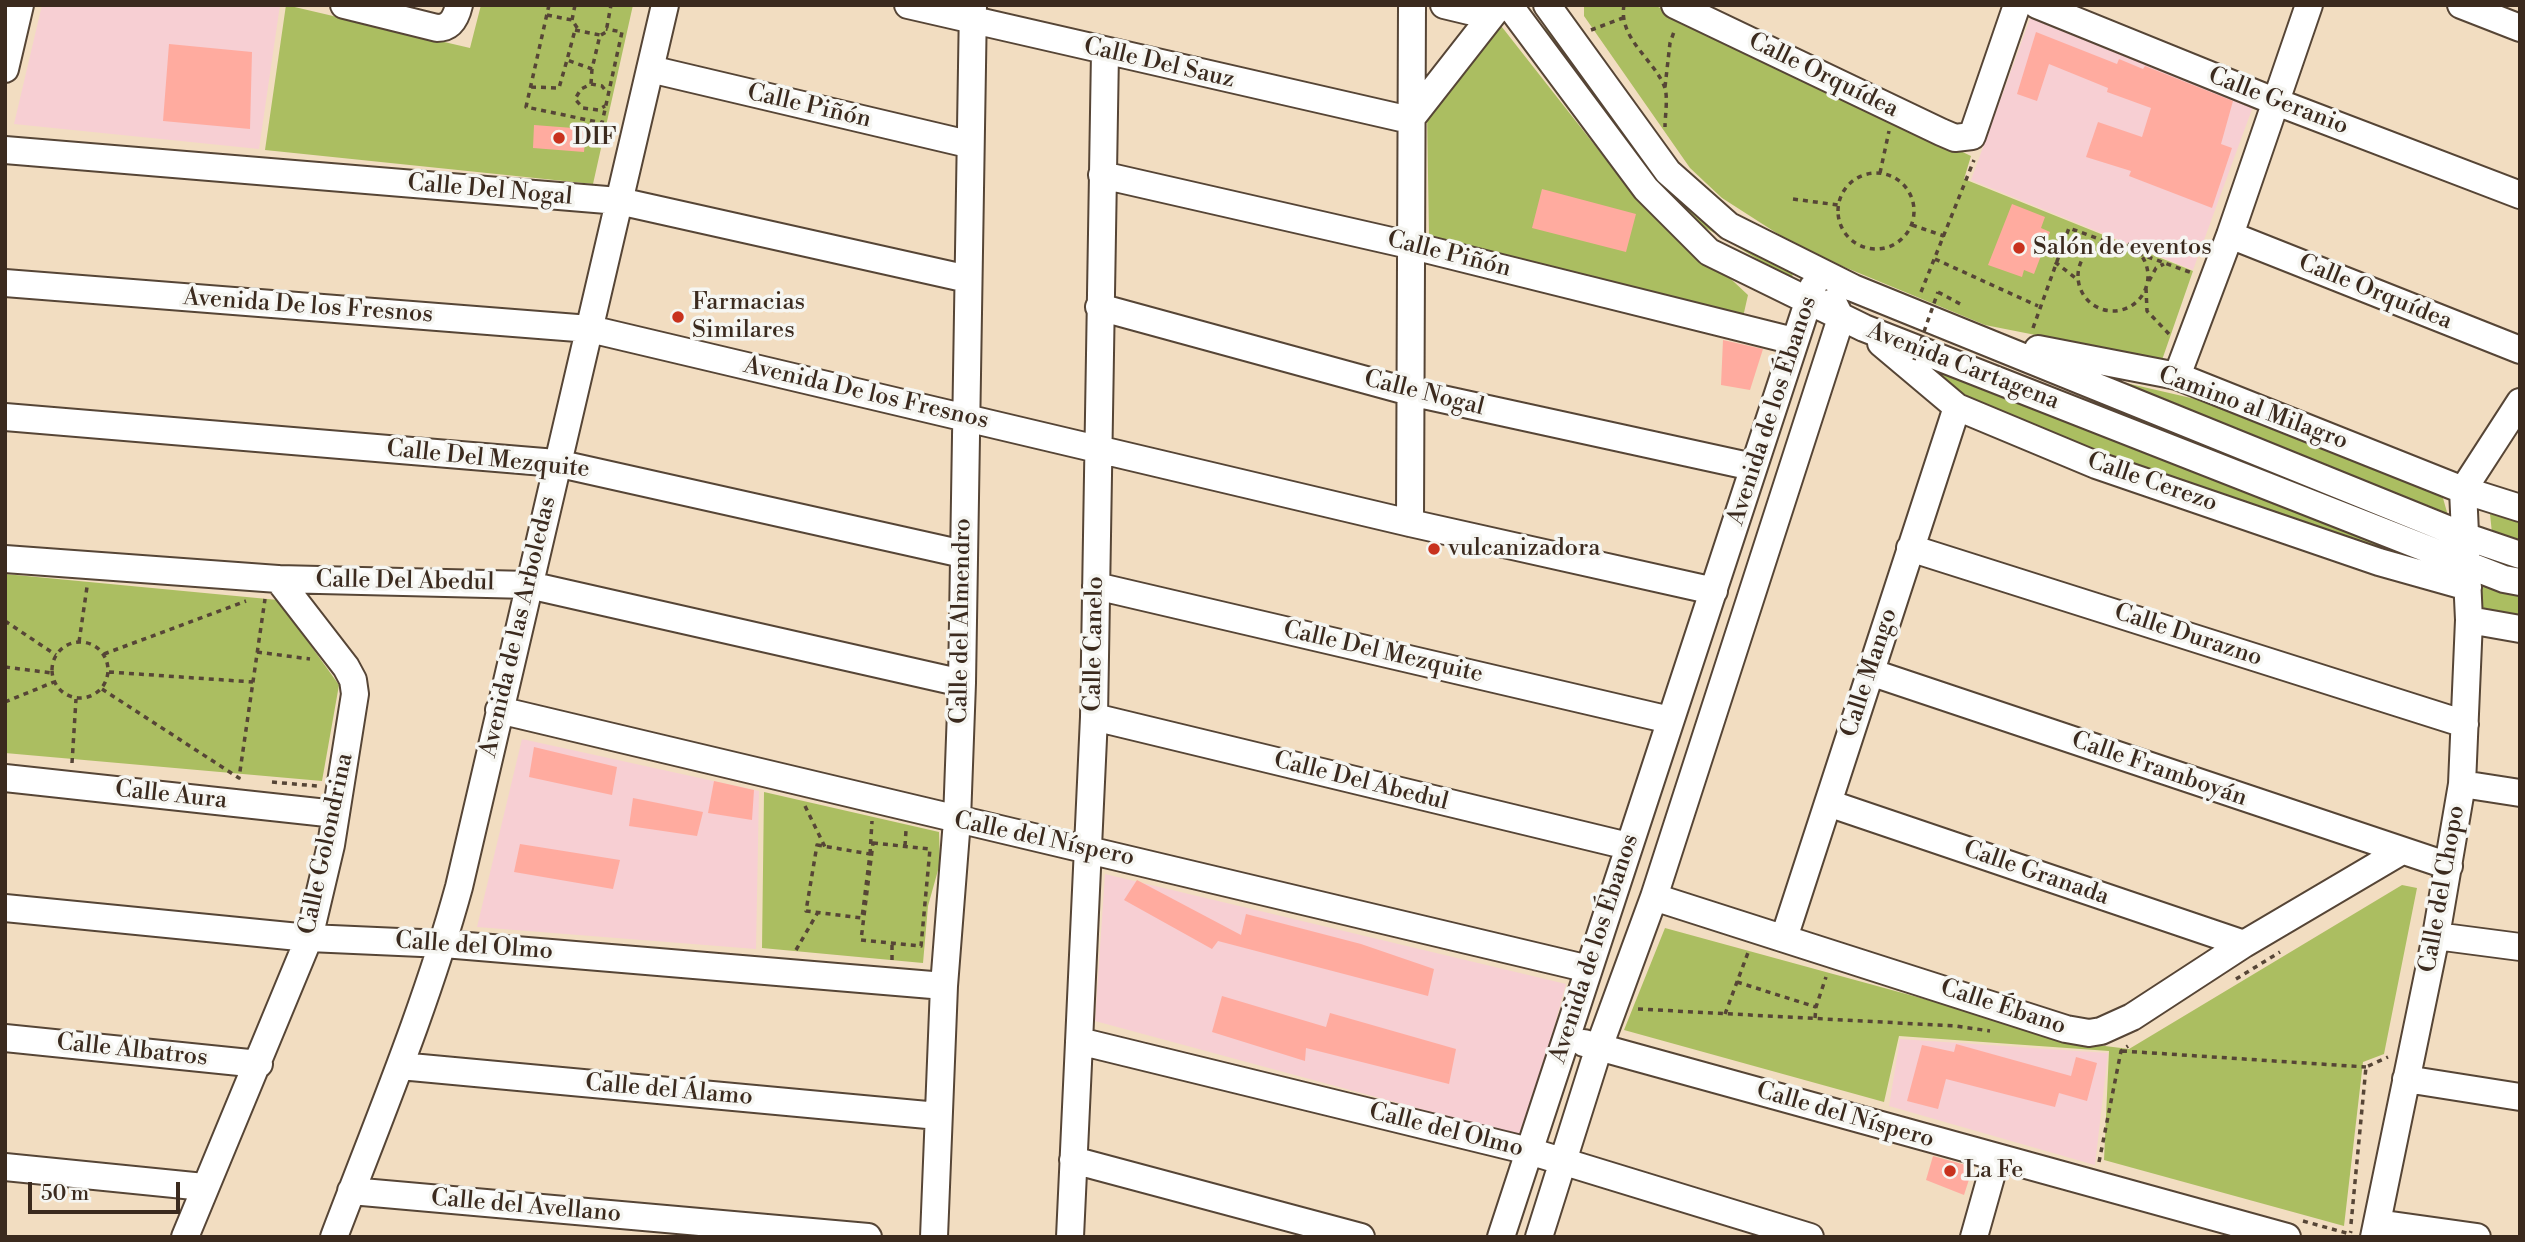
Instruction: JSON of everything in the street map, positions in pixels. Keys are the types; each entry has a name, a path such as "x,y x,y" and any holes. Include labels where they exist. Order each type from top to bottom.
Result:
{"street":[{"path":"344,5 437,28 449,24 458,9"},
{"name":"Avenida de las Arboledas","path":"334,1237 444,944 664,5"},
{"name":"Calle Del Sauz","path":"908,5 973,13 1105,51 1410,120"},
{"path":"1410,523 1412,5"},
{"path":"1444,5 1469,10 1489,5"},
{"path":"1410,120 1500,5"},
{"name":"Avenida Cartagena","path":"1509,5 1646,189 1676,222 1709,252 1852,323 2468,576 2520,582"},
{"name":"Avenida Cartagena","path":"1547,5 1668,172 1729,226 1819,273 2467,537 2520,555"},
{"path":"1974,145 2018,5"},
{"name":"Calle Geranio","path":"2037,5 2274,101 2520,195"},
{"path":"2178,376 2230,235 2308,5"},
{"path":"2461,5 2520,27"},
{"path":"5,69 14,13"},
{"name":"Calle del Almendro","path":"934,1237 944,986 957,820 962,682 968,144 973,13"},
{"name":"Calle Orquídea","path":"1676,14 1974,145"},
{"name":"Calle Canelo","path":"1070,1237 1094,718 1105,51"},
{"name":"Calle Piñón","path":"650,69 968,144"},
{"name":"Calle Del Nogal","path":"5,150 619,201 968,279"},
{"name":"Calle Piñón","path":"1102,175 1409,245 1794,341"},
{"name":"Calle Orquídea","path":"2230,235 2520,350"},
{"name":"Avenida de los Ébanos","path":"1501,1237 1794,341 1819,273"},
{"name":"Avenida de los Ébanos","path":"1539,1237 1599,1047 1654,897 1852,323 1819,273"},
{"name":"Avenida De los Fresnos","path":"5,283 590,329 1410,523 1714,591"},
{"name":"Calle Nogal","path":"1099,307 1410,392 1753,467"},
{"name":"Calle Cerezo","path":"1852,323 1957,407 2109,469 2379,562 2468,576"},
{"name":"Camino al Milagro","path":"1978,338 2178,376 2463,490 2520,508"},
{"path":"2463,490 2520,402"},
{"name":"Calle Mango","path":"1784,938 1957,407"},
{"name":"Calle Del Mezquite","path":"5,417 556,463 963,554"},
{"name":"Calle del Chopo","path":"2376,1230 2436,936 2462,784 2469,620 2463,490"},
{"name":"Calle Durazno","path":"1910,548 2465,724"},
{"name":"Calle Del Abedul","path":"5,559 272,589 528,585 962,682"},
{"name":"Calle Del Mezquite","path":"1096,586 1670,720"},
{"name":"Calle Golondrina","path":"185,1237 309,938 324,880 355,694 353,680 272,589"},
{"path":"2469,620 2520,629"},
{"name":"Calle Framboyán","path":"1870,672 2400,852 2449,866"},
{"name":"Calle del Níspero","path":"499,710 957,820 1089,848 1589,969"},
{"name":"Calle Del Abedul","path":"1094,718 1628,846"},
{"name":"Calle Aura","path":"5,778 336,814"},
{"path":"2462,784 2520,793"},
{"name":"Calle Granada","path":"1828,803 2244,944"},
{"name":"Calle Ébano","path":"1654,897 2066,1029 2090,1033 2132,1017 2244,944 2400,852"},
{"name":"Calle del Olmo","path":"5,908 309,938 444,944 944,986"},
{"path":"2436,936 2520,947"},
{"name":"Calle Albatros","path":"5,1038 259,1064"},
{"name":"Calle del Níspero","path":"1565,1038 1996,1159 2287,1237"},
{"name":"Calle del Olmo","path":"1079,1041 1563,1161 1810,1237"},
{"name":"Calle del Álamo","path":"400,1066 938,1116"},
{"path":"2406,1079 2520,1097"},
{"path":"1974,1237 1996,1159"},
{"path":"1073,1160 1361,1237"},
{"path":"5,1167 204,1187"},
{"name":"Calle del Avellano","path":"351,1191 868,1237"},
{"path":"2376,1230 2477,1237"}],"path":[{"path":"549,5 526,107 602,123 622,32 606,29"},
{"path":"575,5 572,20 579,31"},
{"path":"591,84 600,35 606,29 611,5"},
{"path":"1624,5 1624,18 1631,38 1665,89"},
{"path":"1665,136 1665,89 1676,14"},
{"path":"547,15 572,20"},
{"path":"1589,30 1624,18"},
{"path":"531,87 559,88 575,30 600,35"},
{"path":"567,60 592,69"},
{"path":"606,105 597,110 578,104 575,99 577,94 591,84 601,86 609,94"},
{"path":"1880,173 1890,127"},
{"path":"1917,300 1944,236 1974,145"},
{"path":"1880,173 1890,175 1906,187 1914,206 1912,225 1906,235 1889,247 1867,248 1857,244 1842,229 1838,205 1845,188 1852,181 1860,176 1880,173"},
{"path":"1793,199 1838,205"},
{"path":"1912,225 1944,236"},
{"path":"2030,337 2038,306 2069,228 2196,274"},
{"path":"2078,280 2082,260 2097,245 2107,242"},
{"path":"2141,256 2148,276 2147,310 2162,330 2190,344"},
{"path":"1935,259 2038,306"},
{"path":"2055,262 2078,280 2089,301 2111,311 2133,304 2146,288 2156,268 2165,264"},
{"path":"1914,360 1938,292"},
{"path":"79,642 89,578"},
{"path":"239,778 257,652 272,589"},
{"path":"104,654 272,589"},
{"path":"5,621 56,656"},
{"path":"79,642 97,648 104,654 109,672 102,689 94,695 76,699 67,696 54,682 52,673 56,656 62,648 79,642"},
{"path":"257,652 317,660"},
{"path":"5,667 52,673"},
{"path":"109,672 253,682"},
{"path":"5,702 54,682"},
{"path":"102,689 239,778"},
{"path":"76,699 72,763 84,764"},
{"path":"226,777 251,780"},
{"path":"264,781 326,787"},
{"path":"800,795 825,847"},
{"path":"870,853 817,845 806,911 862,918 870,853 873,812"},
{"path":"905,846 907,821"},
{"path":"873,843 930,849 921,946 892,943 860,940 873,843"},
{"path":"791,957 818,912"},
{"path":"891,965 892,943"},
{"path":"1725,1014 1750,948"},
{"path":"1815,1018 1827,973"},
{"path":"1737,982 1816,1007"},
{"path":"1632,1009 1956,1026 1994,1031"},
{"path":"2108,1049 2366,1067"},
{"path":"2098,1166 2121,1051"}],"shaded area":[{"path":"42,5 280,5 259,149 14,124"},
{"path":"2031,16 2255,101 2193,270 1971,180"},
{"path":"522,739 759,791 756,949 477,927"},
{"path":"1105,874 1566,984 1524,1137 1095,1021"},
{"path":"1900,1039 2108,1053 2095,1165 1889,1106"}],"green space":[{"path":"286,5 470,48 481,5 633,5 593,184 265,150"},
{"path":"1584,5 1654,5 1971,156 1964,179 2193,271 2162,360 1985,325 1803,250 1722,198 1690,168 1584,16"},
{"path":"1546,19 1667,175 1793,270 1792,280 1701,225 1666,188 1545,34"},
{"path":"1498,22 1615,171 1748,295 1743,317 1429,238 1427,111"},
{"path":"1897,350 2455,568 2454,574 2098,459 1959,398"},
{"path":"2074,371 2204,401 2441,491 2450,523"},
{"path":"2490,514 2520,521 2520,541 2492,533"},
{"path":"5,574 278,600 339,685 322,781 5,753"},
{"path":"2478,582 2520,590 2520,615 2479,607"},
{"path":"764,792 939,832 940,863 928,906 923,963 762,948"},
{"path":"2402,885 2417,888 2384,1054 2363,1062 2344,1226 2104,1160 2109,1051 1899,1036 1884,1102 1624,1030 1665,928 2089,1044 2129,1049"}],"building":[{"path":"2036,32 2117,64 2119,59 2143,69 2145,66 2233,101 2221,144 2232,148 2212,208 2129,176 2131,171 2086,157 2098,122 2142,137 2151,108 2107,92 2108,88 2049,64 2037,101 2017,94"},
{"path":"169,44 252,52 250,129 163,121"},
{"name":"DIF","path":"534,125 586,129 584,152 533,148"},
{"path":"1542,189 1636,214 1626,252 1532,228"},
{"name":"Salón de eventos","path":"2012,204 2045,217 2041,228 2050,232 2034,274 2024,270 2022,277 1988,265"},
{"path":"1723,340 1763,349 1750,390 1721,385"},
{"path":"534,747 617,767 612,795 529,777"},
{"path":"714,781 754,790 752,820 708,813"},
{"path":"633,798 703,812 697,836 629,826"},
{"path":"520,844 620,860 613,889 514,872"},
{"path":"1137,880 1241,935 1246,914 1361,944 1434,969 1428,996 1218,941 1212,949 1124,900"},
{"path":"1222,996 1326,1027 1330,1013 1456,1049 1449,1084 1306,1048 1305,1061 1212,1032"},
{"path":"1956,1044 2071,1076 2076,1057 2097,1063 2087,1101 2059,1093 2055,1107 1946,1079 1938,1109 1907,1101 1922,1045 1954,1052"},
{"name":"La Fe","path":"1933,1156 1973,1167 1964,1195 1926,1180"}],"place":[{"name":"DIF","path":"559,138"},
{"name":"Salón de eventos","path":"2019,248"},
{"name":"Farmacias Similares","path":"678,317"},
{"name":"vulcanizadora","path":"1434,549"},
{"name":"La Fe","path":"1950,1171"}]}
